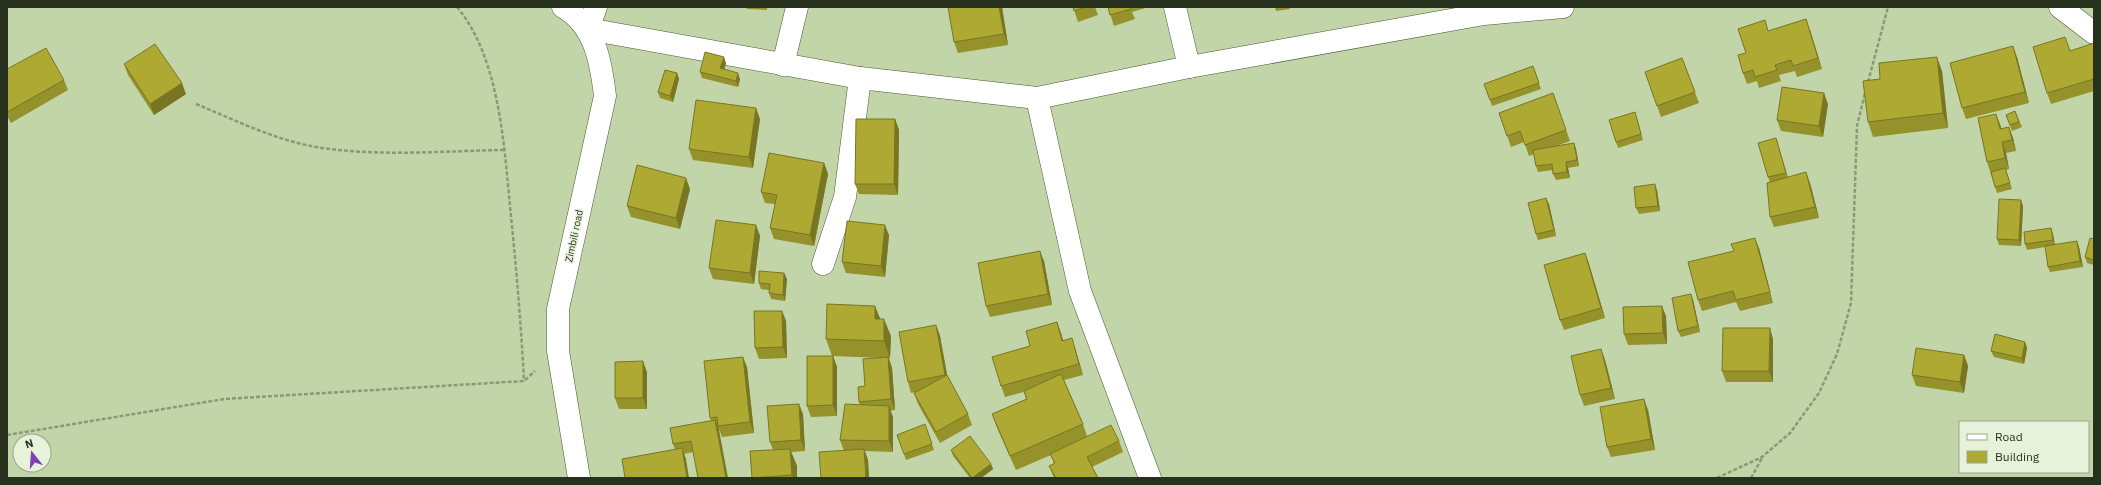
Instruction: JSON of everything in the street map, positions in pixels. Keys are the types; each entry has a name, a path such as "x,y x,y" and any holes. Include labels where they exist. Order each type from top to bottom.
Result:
{"street":[{"name":"Zimbili road","path":"563,7 588,29 601,62 604,96 558,309 558,351 579,478"},
{"path":"596,7 588,29 860,78 1037,98 1189,67 1484,14 1563,7"},
{"path":"783,65 798,7"},
{"path":"1175,7 1189,67"},
{"path":"2060,7 2094,33"},
{"path":"823,264 845,197 860,78"},
{"path":"1037,98 1080,291 1150,478"}],"path":[{"path":"457,7 479,45 494,84 504,150 519,292 524,381"},
{"path":"1868,83 1888,7"},
{"path":"1717,478 1762,457 1790,434 1819,393 1837,354 1851,303 1857,126 1866,90"},
{"path":"196,104 266,133 315,147 363,152 504,150"},
{"path":"7,435 224,399 524,381 558,351"},
{"path":"1751,478 1762,457"}],"building":[{"path":"948,7 999,7 1004,34 954,42"},
{"path":"1073,7 1086,7 1074,11"},
{"path":"1108,7 1130,7 1131,9 1110,15"},
{"path":"1806,19 1818,58 1793,66 1791,60 1775,65 1777,70 1755,77 1753,70 1743,73 1738,55 1746,53 1738,29 1765,20 1768,31"},
{"path":"2065,37 2070,51 2094,43 2094,79 2047,93 2033,47"},
{"path":"155,44 182,83 150,104 124,64"},
{"path":"2013,46 2025,92 1962,108 1950,63"},
{"path":"46,48 64,80 7,112 7,69"},
{"path":"705,52 724,57 720,68 738,73 736,81 700,72"},
{"path":"1937,57 1943,113 1868,122 1863,81 1880,79 1879,63"},
{"path":"1682,58 1695,92 1657,106 1645,72"},
{"path":"1533,66 1539,83 1490,100 1484,84"},
{"path":"665,70 677,73 670,96 658,92"},
{"path":"1782,87 1824,93 1819,126 1777,120"},
{"path":"1553,93 1566,130 1525,145 1520,131 1507,136 1499,113"},
{"path":"696,100 756,108 749,157 689,149"},
{"path":"2015,111 2019,122 2010,125 2006,115"},
{"path":"1635,112 1641,134 1616,142 1609,120"},
{"path":"1996,114 2000,129 2009,127 2012,140 2002,142 2005,158 1987,162 1978,118"},
{"path":"856,119 895,119 894,184 855,184"},
{"path":"1776,138 1786,173 1768,177 1758,143"},
{"path":"1574,143 1577,160 1566,162 1567,172 1553,174 1552,164 1536,166 1533,150"},
{"path":"769,153 824,163 810,235 770,228 777,195 761,192"},
{"path":"637,165 686,178 676,218 627,206"},
{"path":"2005,168 2010,183 1995,187 1991,172"},
{"path":"1806,172 1815,207 1770,217 1767,183"},
{"path":"1655,184 1658,206 1636,208 1634,187"},
{"path":"1546,198 1554,230 1536,234 1528,203"},
{"path":"1999,199 2021,200 2019,240 1997,239"},
{"path":"716,220 756,225 750,273 709,268"},
{"path":"847,221 885,225 881,266 842,262"},
{"path":"2051,228 2053,240 2025,244 2024,232"},
{"path":"1755,238 1770,292 1736,300 1733,291 1698,300 1688,262 1734,251 1731,244"},
{"path":"2090,238 2094,239 2094,260 2085,257"},
{"path":"2077,241 2080,261 2048,267 2045,246"},
{"path":"1040,251 1048,294 986,306 978,263"},
{"path":"1585,253 1601,308 1560,320 1544,265"},
{"path":"759,271 784,273 783,295 769,293 770,284 759,283"},
{"path":"1691,294 1698,326 1678,331 1672,298"},
{"path":"827,304 875,306 875,319 884,319 884,341 826,339"},
{"path":"1662,306 1663,333 1624,334 1623,307"},
{"path":"754,311 782,311 783,347 755,348"},
{"path":"1057,322 1062,341 1072,338 1079,364 1001,386 992,357 1030,346 1026,331"},
{"path":"936,325 945,375 908,382 899,332"},
{"path":"1723,328 1770,328 1769,371 1722,371"},
{"path":"1995,334 2025,342 2022,358 1991,351"},
{"path":"1916,348 1964,355 1960,382 1912,375"},
{"path":"1601,349 1611,388 1580,395 1571,356"},
{"path":"807,356 833,356 833,405 807,406"},
{"path":"743,357 750,422 718,426 717,417 710,418 704,361"},
{"path":"888,357 891,399 859,402 858,387 865,386 863,359"},
{"path":"643,361 643,398 615,398 615,362"},
{"path":"1061,374 1083,424 1010,456 992,414 1027,399 1024,391"},
{"path":"947,375 968,414 936,432 914,393"},
{"path":"1644,399 1651,439 1607,447 1600,407"},
{"path":"799,404 801,440 770,442 767,406"},
{"path":"845,404 889,406 889,441 840,440"},
{"path":"715,420 726,478 698,478 691,441 673,444 670,428"},
{"path":"925,424 932,444 904,454 897,435"},
{"path":"1111,425 1119,441 1087,457 1098,478 1056,478 1049,466 1055,463 1050,454"},
{"path":"970,436 991,464 972,478 951,450"},
{"path":"682,448 687,478 625,478 622,459"},
{"path":"790,449 792,475 752,478 750,451"},
{"path":"864,449 866,478 821,478 819,452"}]}
